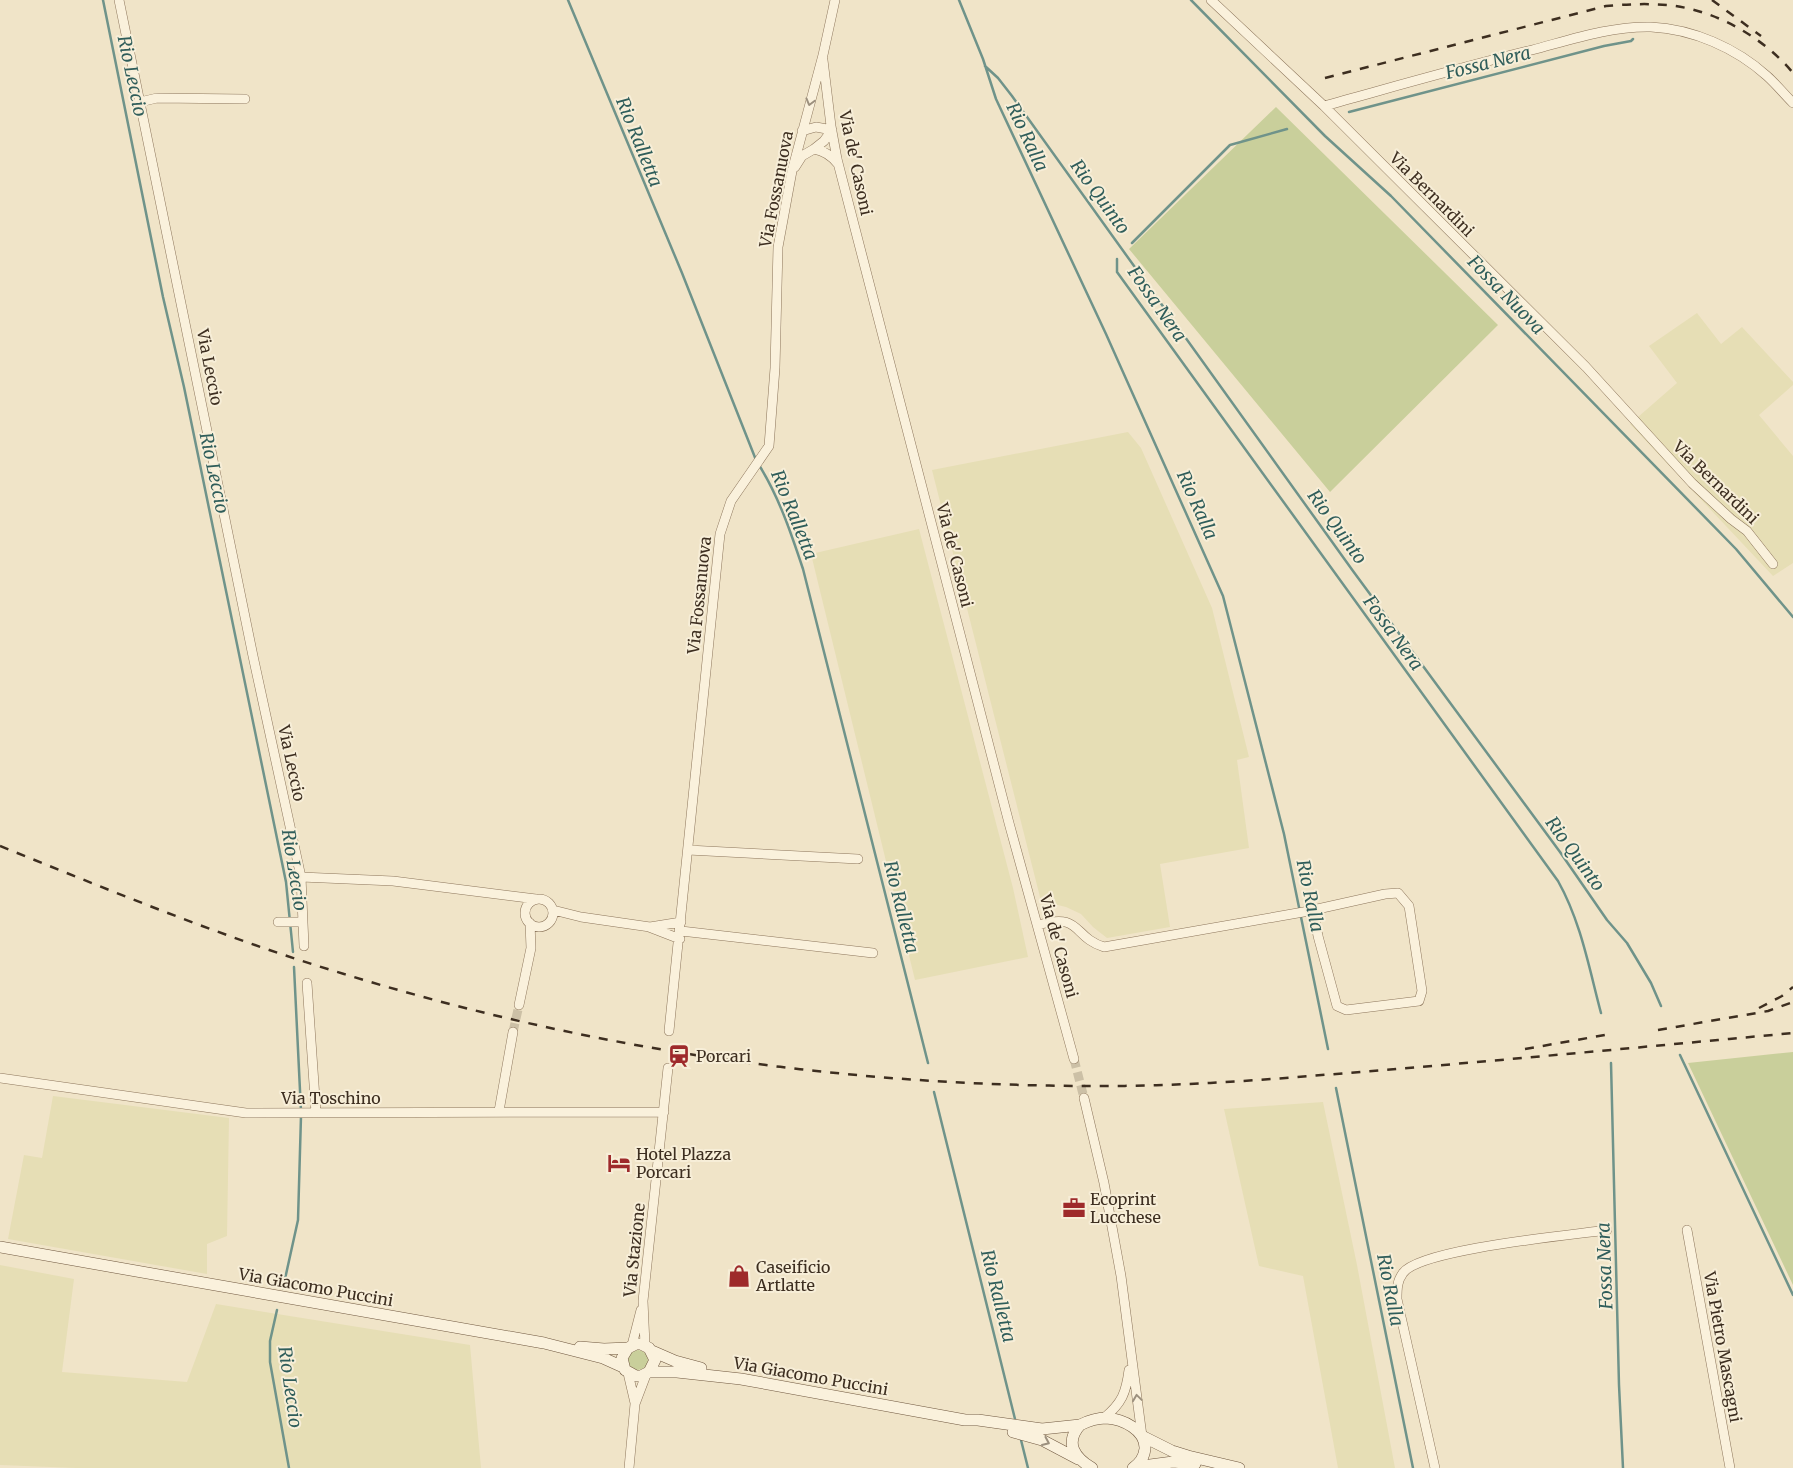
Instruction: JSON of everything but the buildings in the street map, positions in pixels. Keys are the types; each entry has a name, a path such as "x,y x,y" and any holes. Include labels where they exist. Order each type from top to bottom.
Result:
{"main road":[{"name":"Via Giacomo Puccini","path":"0,1247 544,1343 603,1358 626,1370"},
{"path":"544,1343 604,1349 636,1344 685,1364 741,1378"},
{"path":"630,1346 623,1354 626,1370 636,1376 648,1374 655,1360 649,1348"},
{"name":"Via Giacomo Puccini","path":"648,1374 677,1372 741,1378 966,1420 1042,1440 1092,1468"},
{"name":"Via Giacomo Puccini","path":"966,1420 1042,1429 1080,1424 1104,1418"},
{"path":"1104,1418 1126,1424 1142,1436 1172,1451 1239,1468"},
{"path":"1080,1424 1073,1438 1073,1446 1081,1463"},
{"path":"1134,1467 1144,1455 1145,1445 1142,1436"},
{"path":"1134,1467 1173,1462 1221,1468"}],"street":[{"name":"Via Leccio","path":"119,0 251,646 301,877 304,946"},
{"name":"Via Fossanuova","path":"669,1031 681,931 720,534 731,501 769,446 772,417 778,247 792,171 823,55 834,0"},
{"name":"Via Bernardini","path":"1211,0 1324,106 1586,368 1692,483 1747,531 1773,564"},
{"path":"1324,106 1482,62 1605,31 1651,27 1693,35 1715,42 1738,54 1767,76 1793,104"},
{"name":"Via de' Casoni","path":"823,55 838,164 1008,823 1074,1059"},
{"path":"140,102 157,98 245,99"},
{"path":"792,171 802,156 824,141 832,130 816,127 802,131"},
{"path":"814,149 822,150 838,164"},
{"path":"688,850 858,859"},
{"path":"301,877 393,881 545,900 552,906 553,910 548,923 531,948"},
{"path":"1038,926 1063,921 1074,925 1093,944 1104,947 1295,914 1385,894 1398,893 1410,906 1422,991 1419,1001 1346,1010 1337,1006 1311,911"},
{"path":"502,896 526,909"},
{"path":"519,1004 531,948 530,923 526,916 526,909 531,901 536,899"},
{"path":"553,910 581,917 649,927 873,952"},
{"path":"530,923 535,926 581,917"},
{"path":"281,922 303,922"},
{"path":"649,927 681,931"},
{"path":"308,983 316,1113"},
{"path":"499,1111 513,1032"},
{"name":"Via Stazione","path":"649,1348 643,1300 668,1068"},
{"name":"Via Toschino","path":"0,1078 206,1108 246,1112 664,1112"},
{"path":"1084,1098 1098,1155 1121,1276 1142,1436"},
{"path":"1436,1468 1397,1299 1397,1285 1404,1272 1422,1262 1460,1251 1607,1230"},
{"name":"Via Pietro Mascagni","path":"1687,1230 1730,1468"},
{"path":"630,1346 643,1300"},
{"path":"1104,1418 1121,1402 1131,1360"},
{"path":"626,1370 635,1404"},
{"path":"629,1468 635,1404 648,1374"}],"shaded area":[{"path":"1697,313 1721,344 1742,327 1793,382 1793,385 1759,415 1793,456 1793,563 1773,576 1630,424 1677,383 1649,346"},
{"path":"1128,432 1141,448 1212,608 1249,757 1237,760 1249,848 1160,864 1170,927 1107,938 1081,914 1066,907 1041,901 932,470"},
{"path":"919,529 1013,888 1028,957 915,980 811,554"},
{"path":"53,1096 229,1118 227,1236 207,1244 207,1274 8,1239 24,1155 42,1158"},
{"path":"1323,1102 1357,1265 1395,1468 1338,1468 1303,1276 1259,1266 1224,1109"},
{"path":"0,1265 74,1279 62,1372 187,1382 216,1304 470,1345 481,1468 76,1468 0,1465"}],"green space":[{"path":"1276,107 1498,325 1330,492 1129,249"},
{"path":"1793,1052 1793,1285 1688,1063"},
{"path":"638,1350 645,1353 648,1360 645,1367 638,1370 631,1367 628,1360 631,1353"}],"waterway":[{"name":"Rio Leccio","path":"103,0 163,297 184,387 286,882 293,952"},
{"name":"Rio Ralletta","path":"568,0 682,273 756,460"},
{"name":"Rio Ralla","path":"959,0 983,59 996,99 1106,334 1223,596 1284,834 1328,1049"},
{"name":"Fossa Nuova","path":"1191,0 1325,136 1391,196 1736,549 1793,617"},
{"name":"Fossa Nera","path":"1349,112 1633,39"},
{"name":"Rio Quinto","path":"985,66 998,78 1012,96 1353,571 1560,852 1607,920 1627,943 1651,983 1661,1006"},
{"name":"Fossa Nera","path":"1132,243 1230,145 1287,129"},
{"name":"Fossa Nera","path":"1117,259 1117,272 1558,881 1579,929 1601,1013"},
{"name":"Rio Ralletta","path":"759,465 779,502 803,569 928,1063"},
{"name":"Rio Leccio","path":"294,967 301,1111"},
{"name":"Rio Quinto","path":"1680,1055 1793,1295"},
{"name":"Fossa Nera","path":"1611,1063 1619,1385 1623,1468"},
{"name":"Rio Ralla","path":"1336,1088 1413,1468"},
{"name":"Rio Ralletta","path":"934,1092 1015,1419"},
{"name":"Rio Leccio","path":"283,1288 298,1220 301,1116"},
{"name":"Rio Leccio","path":"277,1310 270,1341 270,1362 289,1468"},
{"name":"Rio Ralletta","path":"1021,1440 1028,1468"}],"tunnel":[{"path":"513,1032 519,1005"},
{"path":"1074,1059 1084,1098"}],"railway":[{"path":"1712,0 1761,36"},
{"path":"1325,78 1606,6 1641,4 1692,9 1724,21 1755,38 1793,73"},
{"path":"0,846 257,946 437,1001 531,1024 626,1043 721,1059 817,1071 913,1080 1009,1085 1144,1086 1257,1080 1408,1068 1793,1033"},
{"path":"1759,1008 1782,996 1793,987"},
{"path":"1658,1030 1768,1011 1793,1002"},
{"path":"1525,1049 1605,1035"}],"place":[{"name":"Porcari","path":"679,1056"},
{"name":"Hotel Plazza Porcari","path":"619,1163"},
{"name":"Ecoprint Lucchese","path":"1074,1208"},
{"name":"Caseificio Artlatte","path":"739,1276"}]}
